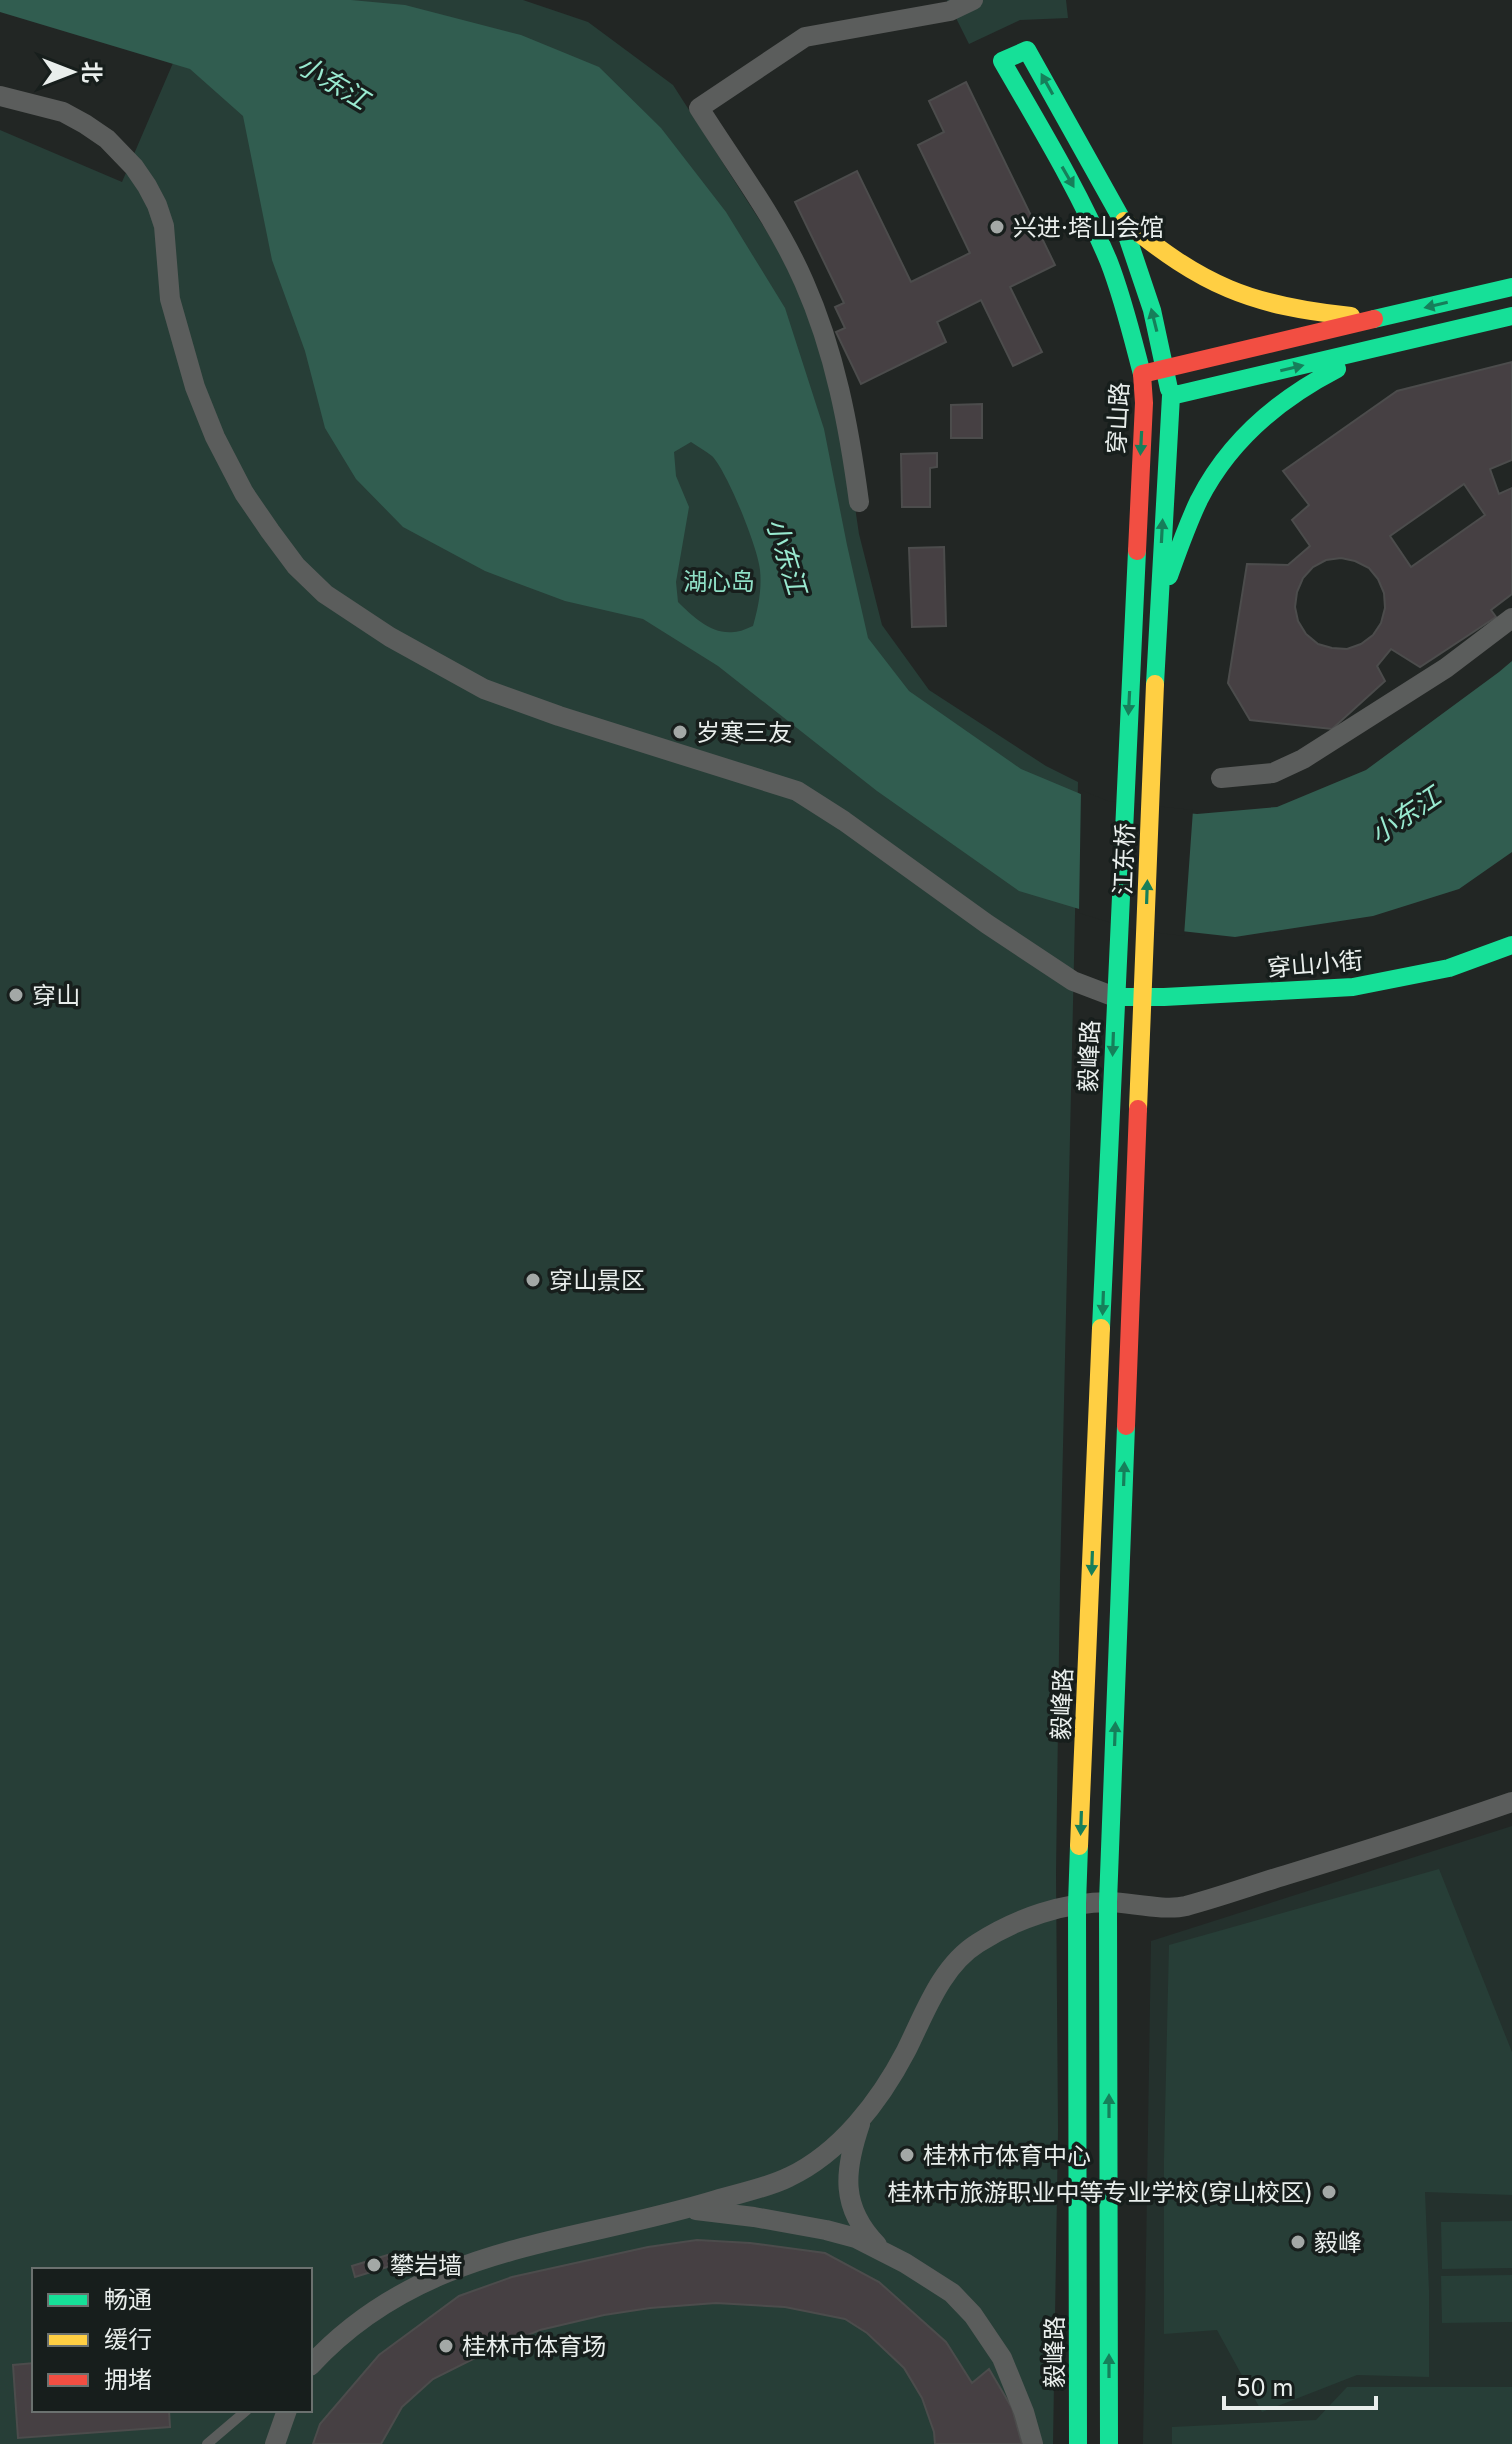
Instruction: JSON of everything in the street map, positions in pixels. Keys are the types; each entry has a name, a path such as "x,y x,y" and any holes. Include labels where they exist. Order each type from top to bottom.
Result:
{"main road":[{"path":"1142,374 1122,298 1077,192 1002,61 1027,50 1121,218 1152,310 1166,368 1171,396 1158,603"},
{"path":"1121,218 1171,260 1247,299 1314,313 1385,318"},
{"name":"穿山路","path":"1127,747 1144,403 1142,374 1512,287"},
{"path":"1144,403 1512,316"},
{"path":"1158,603 1194,511 1213,475 1231,450 1282,400 1309,382 1382,347"},
{"name":"江东桥","path":"1143,998 1158,603"},
{"name":"江东桥","path":"1117,966 1127,747"},
{"name":"穿山小街","path":"1115,997 1353,987 1449,968 1512,945"},
{"name":"毅峰路","path":"1078,2444 1077,1904 1117,966"},
{"path":"1109,2444 1108,1902 1143,998"}],"street":[{"path":"859,502 849,429 838,381 824,332 804,282 786,245 699,108 805,37 950,11 973,0"},
{"path":"0,96 63,112 85,124 107,139 134,167 147,186 164,226 174,314 195,387 215,437 244,493 270,531 296,566 325,594 390,637 484,689 559,716 797,791 1073,981 1115,997"},
{"path":"1221,778 1273,773 1303,759 1446,668 1512,618"},
{"path":"312,2364 352,2325 418,2284 470,2263 688,2209 786,2179 818,2162 863,2116 886,2087 933,1995 955,1963 973,1946 1000,1929 1026,1918 1077,1904 1108,1902 1181,1907 1407,1838 1512,1802"},
{"path":"863,2116 847,2170 849,2192 858,2221 881,2249"},
{"path":"688,2209 754,2217 856,2238 881,2249 952,2293 973,2315 1002,2358 1033,2444"},
{"path":"275,2444 286,2412"}],"lane":[{"path":"207,2444 245,2412"}],"shaded area":[{"name":"桂林市旅游职业中等专业学校(穿山校区)","path":"1512,1826 1512,2444 1143,2444 1151,1941"}],"green space":[{"name":"穿山景区","path":"200,0 523,0 588,22 673,85 780,252 820,340 843,426 859,534 882,625 929,690 1046,766 1078,782 1060,1579 1056,1874 1058,2130 1053,2444 0,2444 0,130 122,182"},
{"path":"947,0 1066,0 1068,18 1020,20 969,44"},
{"name":"桂林市旅游职业中等专业学校(穿山校区)","path":"1439,1869 1512,2052 1512,2195 1425,2192 1429,2377 1357,2375 1262,2412 1217,2330 1164,2334 1169,1945"},
{"path":"1512,2221 1512,2268 1442,2269 1441,2222"},
{"path":"1512,2275 1512,2322 1442,2323 1441,2276"},
{"path":"1347,2387 1512,2387 1512,2444 1172,2444 1172,2427 1316,2420"}],"water":[{"name":"小东江","path":"0,0 351,0 405,5 521,35 599,67 661,128 726,212 785,308 824,429 868,638 909,691 1021,769 1107,805 1197,814 1277,807 1366,770 1512,661 1512,852 1459,889 1373,916 1235,937 1136,926 1019,891 877,791 718,666 643,619 565,601 485,571 403,527 356,479 325,428 305,351 272,260 243,116 190,69 0,12","holes":["691,442 712,456 726,477 758,559 760,585 755,619 753,626 739,631 710,628 678,602 676,582 689,507 676,476 674,452"]}],"pier":[{"path":"1081,790 1108,801 1193,810 1184,936 1135,930 1079,913"}],"building":[{"name":"兴进·塔山会馆","path":"966,82 1055,265 1010,287 1042,352 1013,366 981,300 937,322 946,342 861,384 836,332 845,328 835,307 844,303 795,202 857,171 911,282 970,253 918,145 944,132 929,101"},
{"path":"1512,362 1512,460 1490,469 1499,494 1512,488 1512,594 1491,610 1496,617 1420,667 1391,649 1377,666 1385,681 1332,729 1250,720 1228,683 1247,564 1288,565 1310,546 1292,520 1309,505 1283,471 1397,391","holes":["1464,484 1485,515 1411,567 1390,536","1341,558 1369,568 1384,593 1385,608 1381,623 1373,635 1347,649 1318,644 1306,634 1298,621 1295,607 1303,578 1313,567 1326,560"]},
{"path":"982,404 982,438 951,438 951,405"},
{"path":"937,453 937,467 930,468 930,507 902,507 901,454"},
{"path":"944,547 946,626 912,627 909,548"},
{"name":"桂林市体育场","path":"697,2240 825,2253 879,2282 946,2342 972,2383 989,2369 1012,2408 1022,2444 935,2444 922,2398 904,2368 867,2333 845,2319 785,2307 716,2303 604,2315 540,2330 433,2379 402,2407 381,2444 313,2444 320,2424 379,2355 459,2296 512,2277 648,2247"},
{"name":"攀岩墙","path":"394,2253 397,2264 355,2277 352,2266"},
{"path":"32,2363 32,2412 169,2412 170,2427 18,2438 13,2365"}],"traffic: fast":[{"path":"1142,374 1119,289 1098,236 1002,61 1027,50 1121,218 1152,310 1169,389"},
{"path":"1374,319 1512,287"},
{"path":"1155,684 1171,396 1512,316"},
{"path":"1169,576 1199,500 1225,459 1276,408 1337,369"},
{"path":"1101,1328 1137,551"},
{"path":"1124,997 1353,987 1449,968 1512,945"},
{"path":"1109,2444 1108,1902 1126,1426"},
{"path":"1078,2444 1079,1846"}],"traffic: slow":[{"path":"1124,221 1178,261 1229,289 1284,306 1351,316"},
{"path":"1138,1109 1155,684"},
{"path":"1079,1846 1101,1328"}],"traffic: jam":[{"path":"1137,551 1144,403 1142,374 1374,319"},
{"path":"1126,1426 1138,1109"}],"place":[{"name":"兴进·塔山会馆","path":"997,227"},
{"name":"岁寒三友","path":"680,732"},
{"name":"穿山","path":"16,995"},
{"name":"穿山景区","path":"533,1280"},
{"name":"桂林市体育中心","path":"907,2155"},
{"name":"桂林市旅游职业中等专业学校(穿山校区)","path":"1329,2192"},
{"name":"毅峰","path":"1298,2242"},
{"name":"攀岩墙","path":"374,2265"},
{"name":"桂林市体育场","path":"446,2346"}],"park label":[{"name":"湖心岛","path":"719,581"}]}
